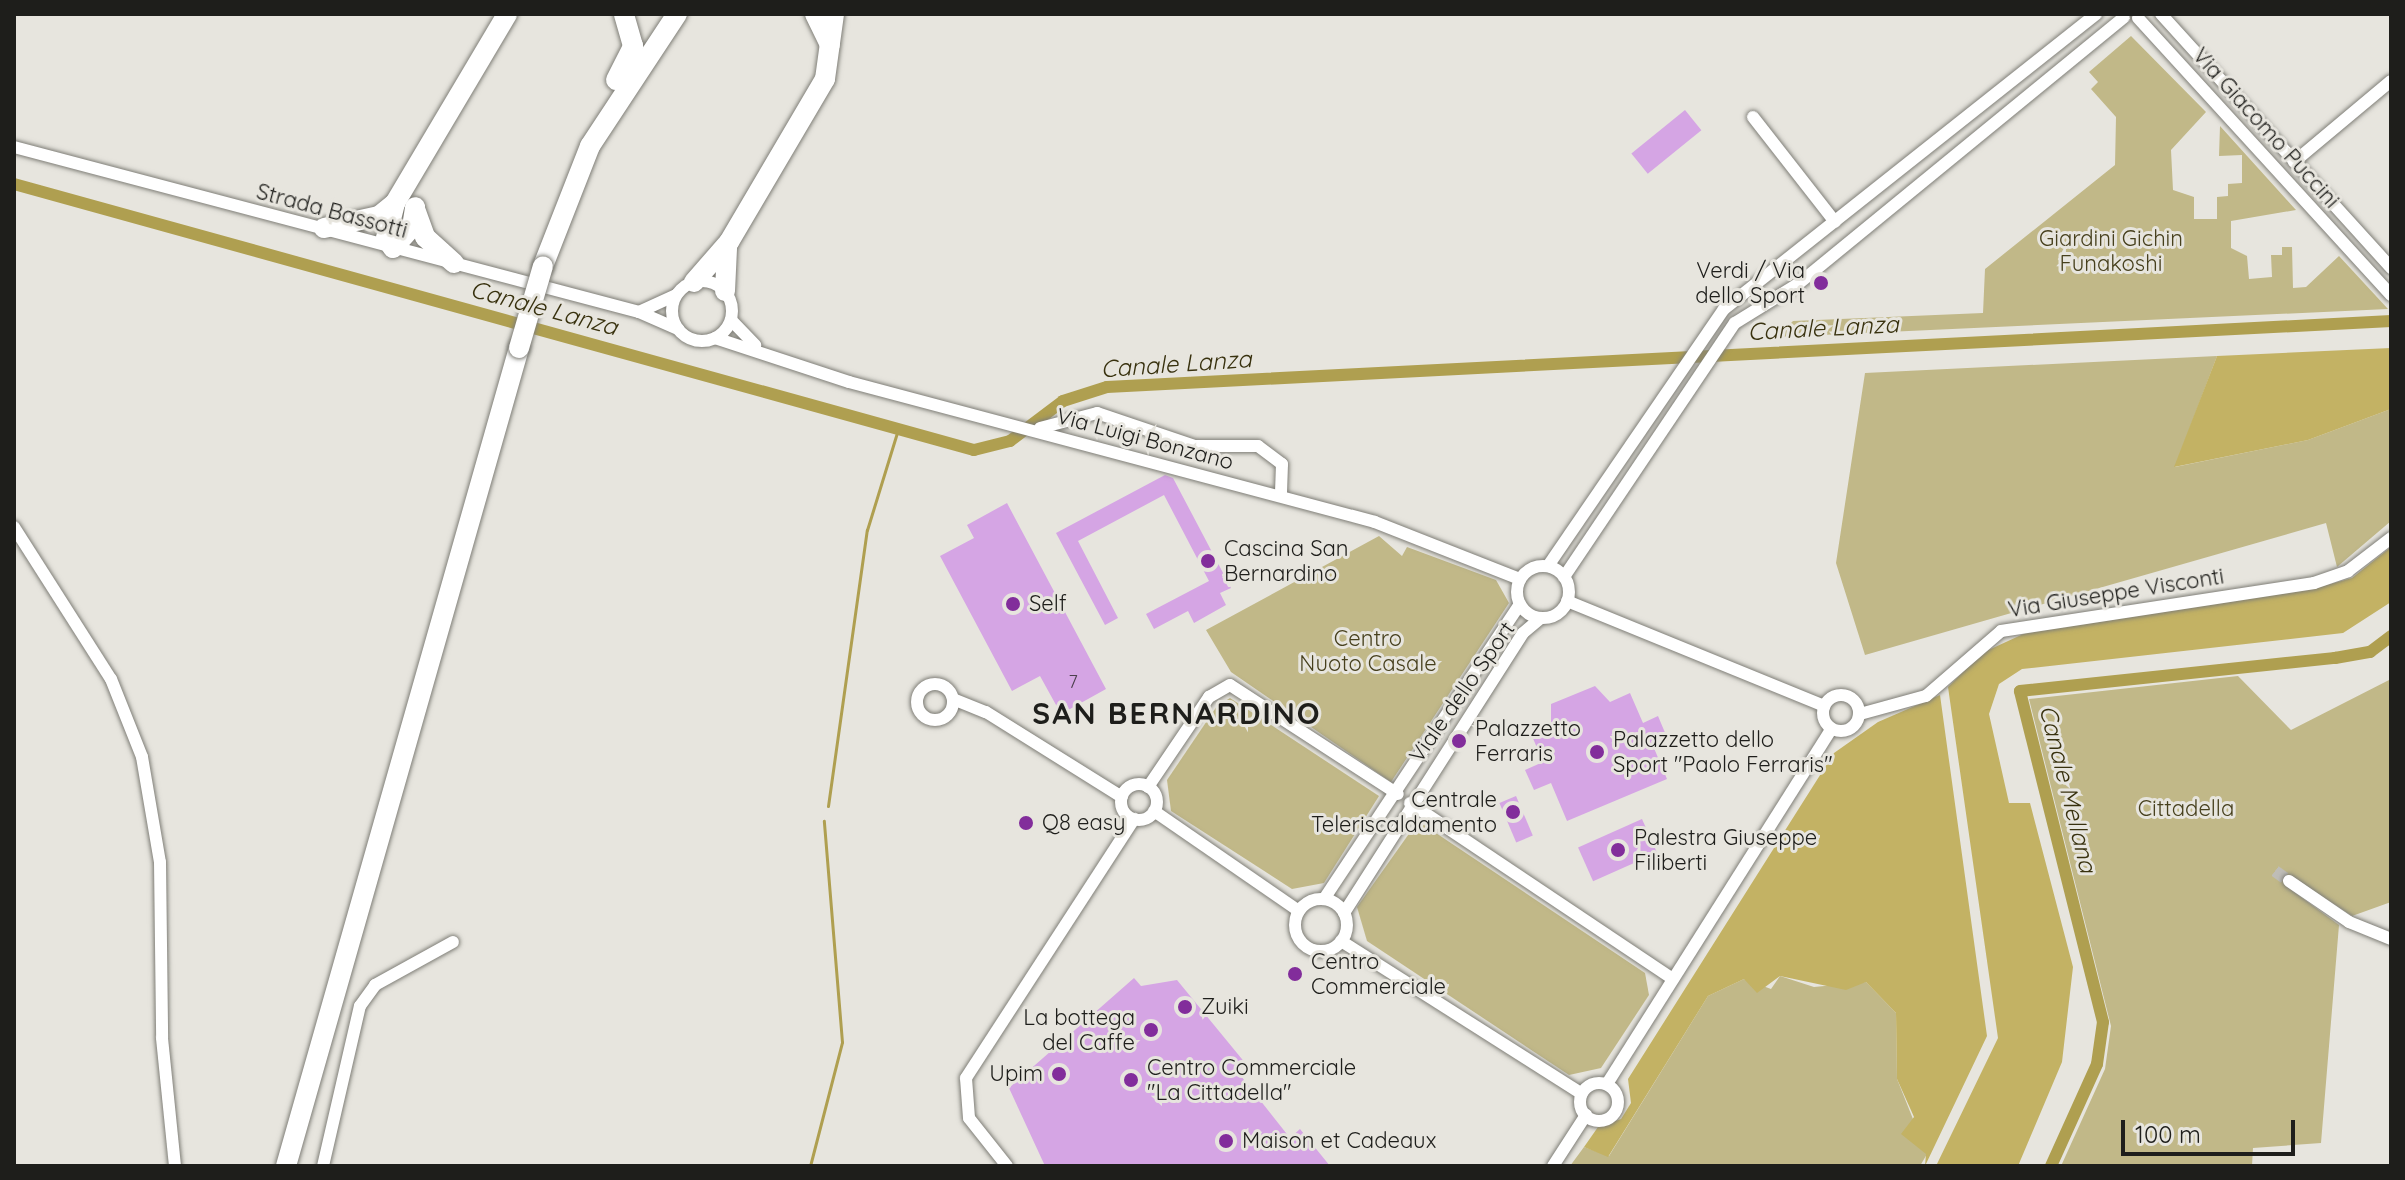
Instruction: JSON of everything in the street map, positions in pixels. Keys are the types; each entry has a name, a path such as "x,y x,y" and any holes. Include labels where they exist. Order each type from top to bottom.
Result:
{"highway":[{"path":"393,248 412,227 405,205 412,182 507,14"},
{"path":"286,1166 543,266 572,185 586,130 633,46 624,14"},
{"path":"572,185 616,102 677,14"},
{"path":"572,185 692,14"},
{"path":"815,14 832,48"},
{"path":"694,282 729,242 825,79 832,48 834,14"},
{"path":"324,228 379,216 405,205"},
{"path":"405,205 425,237 454,263"},
{"path":"725,291 729,242"}],"street":[{"path":"1567,601 1541,618 1520,604 1520,579 1548,566 1703,340 1736,298 2096,14"},
{"name":"Via Giacomo Puccini","path":"2161,14 2391,268"},
{"path":"1567,601 1564,577 1722,340 1744,315 1809,275 1931,178 2122,15 2142,16"},
{"name":"Via Giacomo Puccini","path":"2142,16 2391,295"},
{"path":"2294,162 2391,81"},
{"path":"1753,117 1835,222"},
{"name":"Strada Bassotti","path":"14,147 639,312 678,329"},
{"path":"1915,159 1931,178"},
{"path":"2364,266 2378,253"},
{"path":"1793,255 1809,275"},
{"path":"639,312 676,295 694,282 725,291 731,320 715,338 695,340 678,329 676,295"},
{"name":"Via Luigi Bonzano","path":"731,320 757,347"},
{"name":"Via Luigi Bonzano","path":"715,338 757,347 849,382 1375,522 1520,579"},
{"path":"980,404 989,416 1047,430 1097,413 1195,446 1258,446 1282,464 1281,496"},
{"path":"14,527 111,679 142,757 160,862 162,1038 175,1166"},
{"name":"Via Giuseppe Visconti","path":"1831,729 1847,731 1860,714 1926,696 2001,631 2314,583 2348,571 2391,538"},
{"path":"1548,566 1564,577"},
{"path":"1567,601 1824,706 1845,695 1860,714"},
{"name":"Viale dello Sport","path":"1324,899 1398,794 1520,604"},
{"name":"Viale dello Sport","path":"1344,913 1410,803 1523,633 1541,618"},
{"path":"1299,911 1154,811 1148,787 1209,697 1230,685 1398,794"},
{"path":"953,699 986,712 1122,797 1134,819"},
{"path":"1607,1084 1831,729 1824,706"},
{"path":"1122,797 1133,785 1148,787"},
{"path":"1410,803 1673,979"},
{"path":"1007,1166 969,1118 966,1078 1134,819 1154,811"},
{"path":"2289,881 2349,922 2391,939"},
{"path":"1299,911 1324,899 1344,913 1341,941"},
{"path":"1299,911 1295,930 1306,946 1324,950 1341,941"},
{"path":"1341,941 1582,1094 1586,1115 1553,1166"},
{"path":"323,1166 360,1006 375,985 453,942"},
{"path":"1582,1094 1595,1083 1607,1084 1618,1098 1613,1115 1586,1115"}],"green space":[{"name":"Giardini Gichin Funakoshi","path":"2131,36 2206,112 2171,150 2173,190 2194,197 2194,219 2217,219 2217,197 2228,196 2228,184 2242,183 2242,155 2219,156 2220,126 2296,210 2231,221 2231,248 2247,256 2249,279 2272,277 2271,255 2282,255 2282,247 2292,247 2293,288 2306,287 2339,256 2388,309 1777,337 1793,321 1983,313 1985,269 2115,165 2116,117 2091,89 2098,82 2089,72"},
{"path":"2217,356 2175,467 2308,440 2391,409 2391,521 2337,567 2326,523 1865,655 1836,563 1865,373"},
{"name":"Centro Nuoto Casale","path":"1379,536 1402,556 1407,547 1496,580 1509,603 1391,782 1231,672 1206,630"},
{"name":"Cittadella","path":"2238,676 2291,730 2391,679 2391,902 2352,916 2293,877 2286,886 2339,925 2321,1143 2253,1148 2252,1166 2061,1166 2105,1069 2111,1026 2029,699"},
{"path":"1230,698 1379,796 1324,883 1292,889 1171,811 1167,780 1217,706"},
{"path":"1418,821 1645,973 1649,995 1601,1068 1569,1075 1367,941 1357,907"},
{"path":"1780,976 1814,987 1866,982 1896,1013 1897,1079 1927,1154 1920,1166 1570,1166 1584,1147 1609,1156 1708,996 1744,979 1771,989"}],"shaded area":[{"path":"2391,348 2391,409 2308,440 2174,467 2217,356"},
{"path":"2391,547 2391,602 2343,633 2022,669 1999,684 1989,714 2009,803 2030,803 2073,967 2062,1062 2018,1166 1936,1166 1998,1038 1948,687 1982,653 2032,630 2316,588 2352,578"},
{"path":"1940,695 1987,1036 1925,1166 1926,1154 1901,1134 1914,1117 1897,1079 1896,1013 1866,982 1846,990 1780,976 1757,993 1744,979 1708,996 1608,1157 1584,1147 1598,1127 1621,1119 1631,1103 1628,1079 1834,753 1878,722"}],"building":[{"path":"1685,110 1701,130 1648,174 1631,153"},
{"name":"Cascina San Bernardino","path":"1165,475 1173,478 1231,588 1220,593 1226,605 1194,623 1188,611 1154,629 1146,614 1209,581 1164,495 1078,541 1118,618 1105,625 1056,533"},
{"name":"Self","path":"1007,503 1106,689 1061,714 1040,676 1012,691 940,556 974,538 967,525"},
{"name":"Palazzetto dello Sport \"Paolo Ferraris\"","path":"1595,686 1610,702 1630,693 1643,723 1658,716 1666,735 1651,741 1667,779 1567,821 1551,783 1534,790 1525,770 1543,762 1532,736 1551,728 1551,704"},
{"name":"Centrale Teleriscaldamento","path":"1516,796 1533,836 1516,843 1499,803"},
{"name":"Palestra Giuseppe Filiberti","path":"1642,819 1657,853 1593,881 1578,847"},
{"name":"Centro Commerciale \"La Cittadella\"","path":"1134,978 1141,986 1177,980 1246,1064 1237,1071 1290,1138 1300,1129 1330,1166 1045,1166 1009,1088"}],"waterway":[{"name":"Canale Lanza","path":"14,184 974,450 1010,441 1063,401 1107,387 2391,321"},
{"path":"828,806 867,530 898,429"},
{"name":"Canale Mellana","path":"2051,1166 2097,1064 2103,1022 2020,691 2335,658 2370,652 2391,636"},
{"path":"810,1166 842,1042 824,821"}],"tunnel":[{"path":"2275,871 2289,881"}],"place":[{"name":"Verdi / Via dello Sport","path":"1821,283"},
{"name":"Cascina San Bernardino","path":"1208,561"},
{"name":"Self","path":"1013,604"},
{"name":"Palazzetto Ferraris","path":"1459,741"},
{"name":"Palazzetto dello Sport \"Paolo Ferraris\"","path":"1597,752"},
{"name":"Centrale Teleriscaldamento","path":"1513,812"},
{"name":"Q8 easy","path":"1026,823"},
{"name":"Palestra Giuseppe Filiberti","path":"1618,850"},
{"name":"Centro Commerciale","path":"1295,974"},
{"name":"Zuiki","path":"1185,1007"},
{"name":"La bottega del Caffe","path":"1151,1030"},
{"name":"Upim","path":"1059,1074"},
{"name":"Centro Commerciale \"La Cittadella\"","path":"1131,1080"},
{"name":"Maison et Cadeaux","path":"1226,1141"}],"district":[{"name":"SAN BERNARDINO","path":"1177,713"}]}
